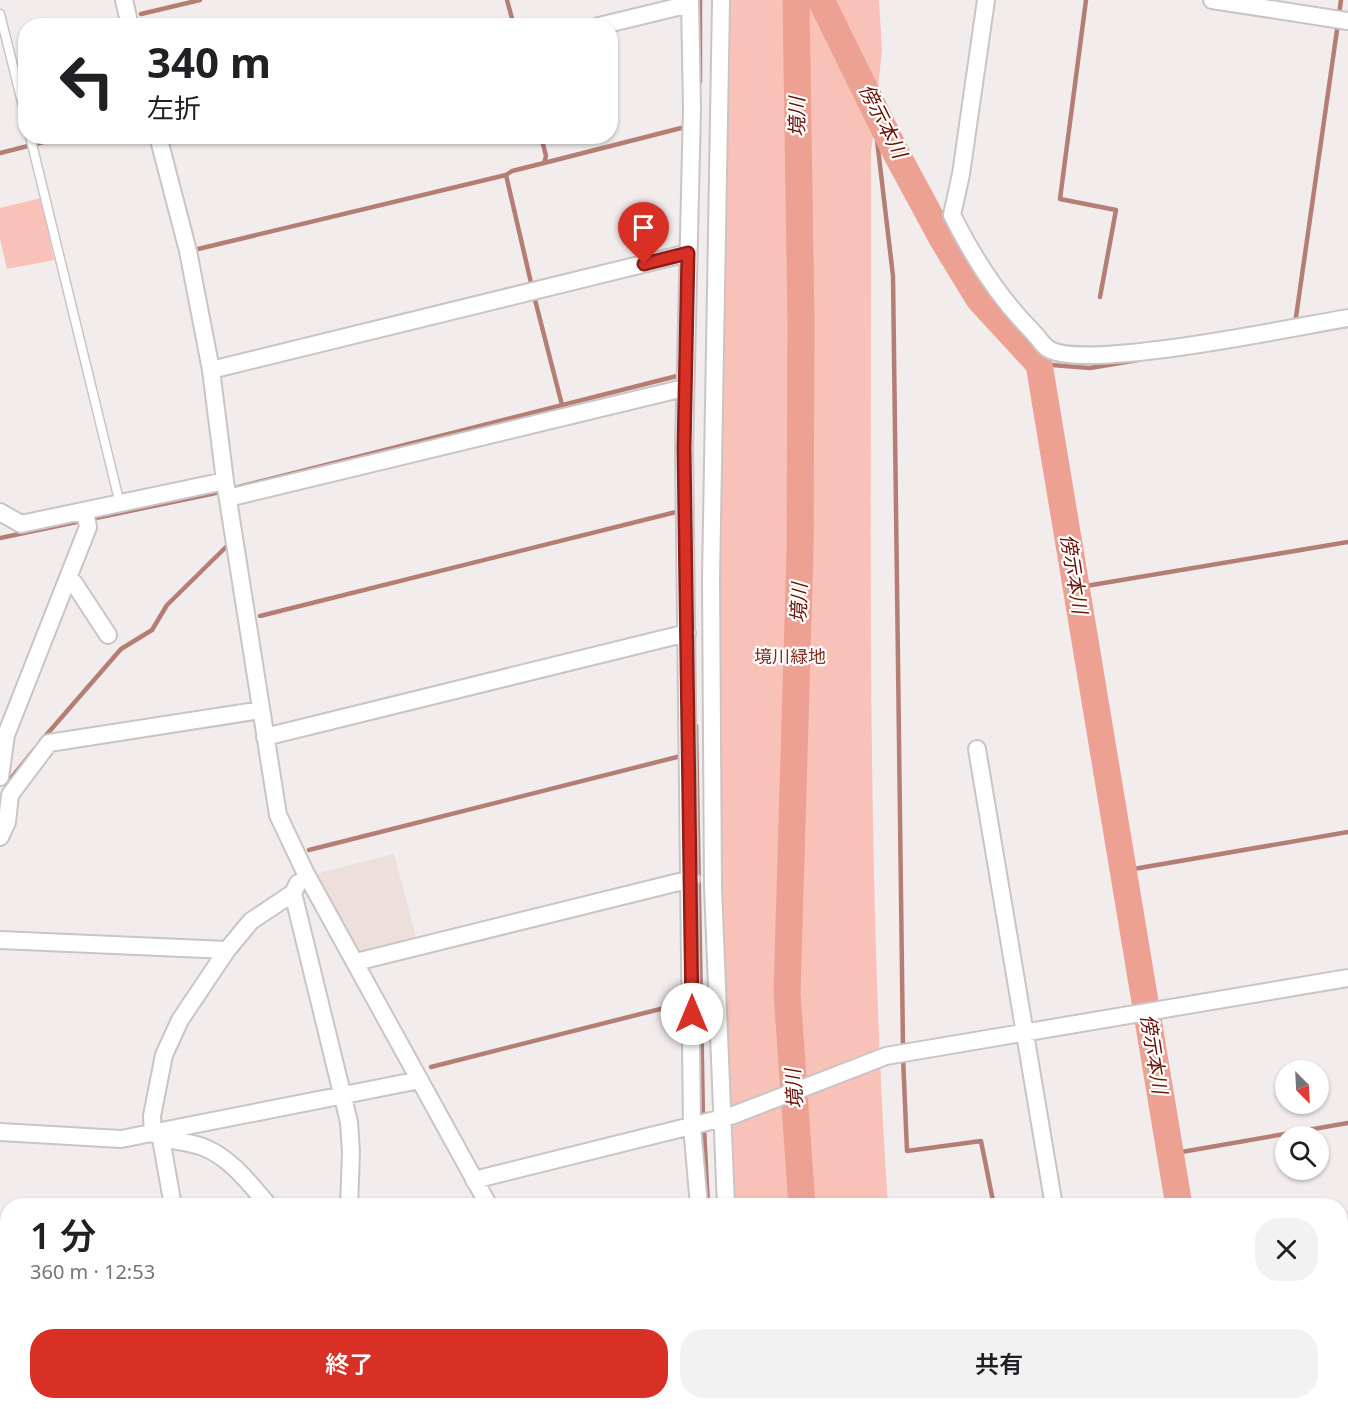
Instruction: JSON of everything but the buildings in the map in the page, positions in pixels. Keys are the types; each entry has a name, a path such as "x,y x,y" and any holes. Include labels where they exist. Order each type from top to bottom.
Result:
{"street":[{"path":"124,0 128,18"},
{"path":"986,0 961,174 952,215 976,260 1007,303 1047,348 1062,355 1099,356 1199,344 1348,318"},
{"path":"1212,0 1348,21"},
{"path":"618,21 690,2 692,109 684,387 692,1126 698,1198"},
{"path":"721,2 711,579 713,888 726,1198"},
{"path":"160,144 188,251 211,369 225,481 278,815 305,872 484,1198"},
{"path":"211,369 688,253"},
{"path":"228,498 684,387"},
{"path":"0,512 21,524 225,481"},
{"path":"0,777 6,735 88,527 85,511"},
{"path":"68,579 74,583 108,635"},
{"path":"265,737 687,633"},
{"path":"0,837 7,822 5,793 49,743 261,710"},
{"path":"976,748 1053,1198"},
{"path":"172,1198 152,1116 169,1039 227,950 262,912 293,893 305,872"},
{"path":"356,962 691,879"},
{"path":"293,893 343,1094 351,1152 349,1198"},
{"path":"0,940 227,950"},
{"path":"474,1180 723,1118 882,1057 1348,978"},
{"path":"0,1132 121,1139 158,1135 178,1127 420,1080"},
{"path":"158,1135 203,1147 220,1157 240,1173 262,1198"}],"lane":[{"path":"0,15 18,86"},
{"path":"32,144 120,504"}],"shaded area":[{"path":"394,854 418,944 360,955 315,874"}],"green space":[{"name":"境川緑地","path":"726,0 879,0 882,50 871,154 871,680 876,943 888,1198 725,1198 710,394"},
{"path":"41,198 54,260 7,269 0,239 0,208"}],"waterway":[{"path":"141,14 200,0"},
{"path":"507,0 512,18"},
{"path":"700,0 700,82"},
{"name":"境川","path":"796,0 801,323 800,553 787,993 801,1198"},
{"name":"傍示本川","path":"821,0 896,153 943,240 979,299 1039,364 1178,1198"},
{"path":"1086,0 1060,199 1116,210 1100,297"},
{"path":"1339,15 1341,0"},
{"path":"1295,324 1338,23"},
{"path":"544,163 689,126"},
{"path":"887,131 881,132 877,140 893,276 903,1049"},
{"path":"0,153 35,144"},
{"path":"532,287 506,175 512,171 544,163 546,156 543,144"},
{"path":"198,249 506,175"},
{"path":"534,296 562,405"},
{"path":"1039,364 1090,368 1138,360"},
{"path":"0,538 211,494 681,375"},
{"path":"260,616 680,511"},
{"path":"1074,588 1348,542"},
{"path":"41,741 121,649 152,630 167,605 226,547"},
{"path":"696,726 703,1119"},
{"path":"8,782 34,750"},
{"path":"309,850 685,755"},
{"path":"1122,871 1348,832"},
{"path":"431,1067 688,1002"},
{"path":"903,1057 907,1151 981,1141 992,1198"},
{"path":"1170,1154 1348,1123"},
{"path":"704,1128 708,1198"}],"route":[{"path":"644,264 688,253 684,448 692,1014"}]}
